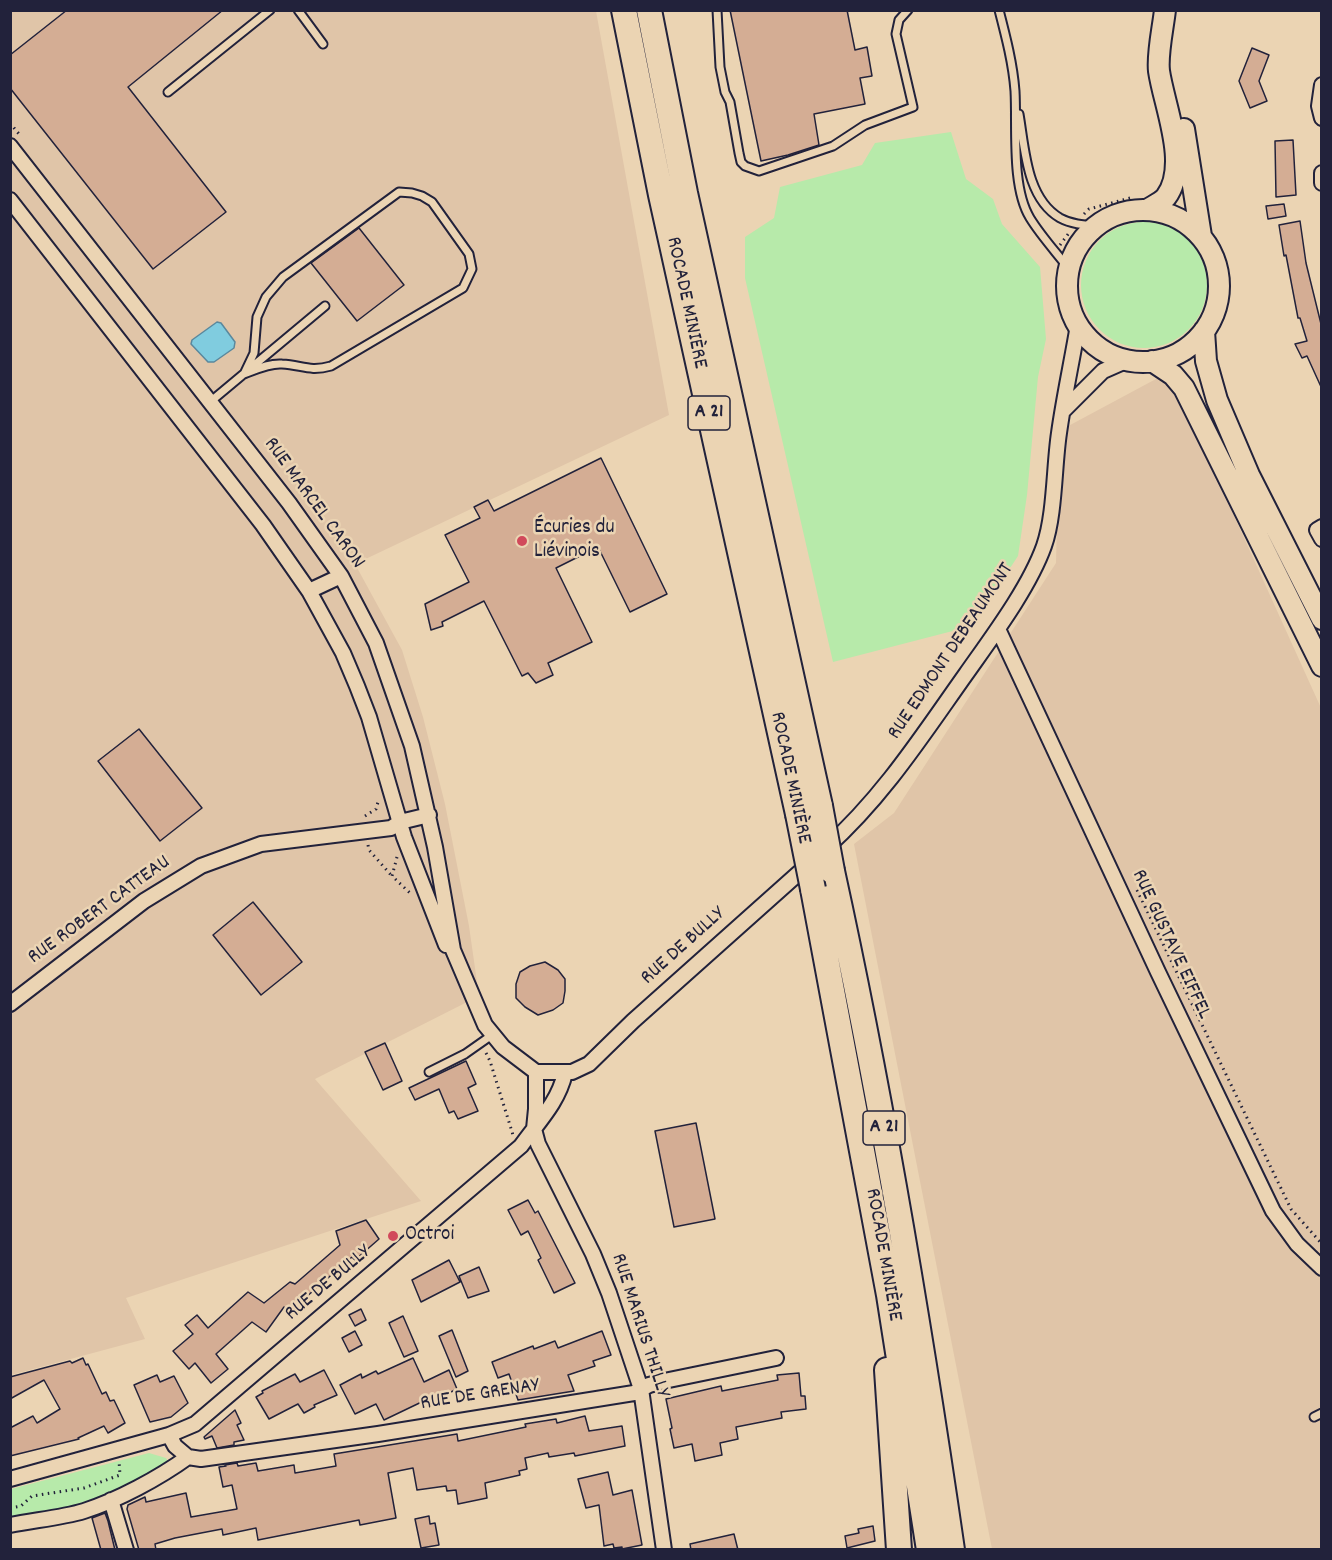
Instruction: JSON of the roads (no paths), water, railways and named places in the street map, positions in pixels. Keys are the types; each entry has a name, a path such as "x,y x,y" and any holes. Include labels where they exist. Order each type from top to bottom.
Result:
{"highway":[{"name":"ROCADE MINIÈRE","path":"624,10 661,195 809,810 832,871 889,1153 923,1349 952,1550"},
{"name":"ROCADE MINIÈRE","path":"649,10 809,810 813,889 890,1294 929,1550"},
{"path":"890,1294 880,1318 889,1392 899,1550"},
{"path":"923,1349 969,1550"}],"main road":[{"path":"1145,202 1185,223 1201,236 1212,253 1218,273 1219,293 1214,313 1204,331 1190,346 1172,356 1152,361 1128,360 1113,356 1099,348 1071,325 1067,288 1069,269 1075,253 1084,238 1096,226 1112,216 1129,211 1145,202 1165,198 1175,180 1175,151 1171,122 1159,68 1165,10"},
{"path":"1162,36 1186,135 1201,236"},
{"path":"1204,331 1206,361 1216,400 1249,475 1322,619"},
{"path":"1152,361 1173,375 1184,388 1322,666"}],"street":[{"path":"1322,85 1319,106 1322,118"},
{"name":"RUE MARCEL CARON","path":"10,146 317,540 341,576 376,643 412,746 429,815 453,950 485,1025 512,1055 536,1072"},
{"path":"1322,173 1322,183"},
{"name":"RUE MARCEL CARON","path":"10,200 263,525 309,591 343,653 357,686 414,866 446,944 453,950"},
{"name":"RUE EDMONT DEBEAUMONT","path":"874,801 998,629 1035,566 1044,545 1063,411 1071,325"},
{"path":"1063,411 1103,371 1128,360"},
{"path":"1322,527 1317,530 1322,538"},
{"path":"309,591 341,576"},
{"name":"RUE GUSTAVE EIFFEL","path":"998,629 1158,972 1273,1211 1297,1244 1322,1268"},
{"name":"RUE DE BULLY","path":"10,1479 169,1435 195,1424 204,1417 521,1146 550,1111 562,1089 565,1073 589,1064 874,801"},
{"name":"RUE ROBERT CATTEAU","path":"10,1004 144,901 201,866 261,844 391,828 400,822 429,815"},
{"path":"534,1129 536,1072 565,1073"},
{"name":"RUE MARIUS THILLY","path":"534,1129 543,1155 593,1254 609,1293 641,1389 664,1550"},
{"name":"RUE DE GRENAY","path":"188,1457 201,1459 378,1434 634,1393 664,1381 776,1358"},
{"path":"10,1525 82,1511 111,1500 174,1467 188,1457 175,1446 169,1435"},
{"path":"111,1500 126,1550"}],"lane":[{"path":"168,92 270,10"},
{"path":"298,10 323,45"},
{"path":"717,10 720,67 725,92 730,102 741,162 759,171 833,146 865,125 913,107 896,34 899,20 907,11"},
{"path":"999,10 1034,188 1042,203 1059,217 1075,224 1096,226"},
{"path":"1015,94 1018,165 1023,202 1029,218 1069,269"},
{"path":"399,192 422,196 432,202 469,254 472,269 463,288 331,366 318,369 282,364 271,365 244,374 254,353 257,317 266,297 283,277 399,192"},
{"path":"210,402 325,306"},
{"path":"429,1072 465,1054 492,1035"},
{"path":"1314,1417 1322,1413"}],"water":[{"path":"217,322 221,323 235,342 234,348 214,362 208,362 191,344 192,340"}],"place":[{"name":"Écuries du Liévinois","path":"522,541"},
{"name":"Octroi","path":"393,1236"}]}
